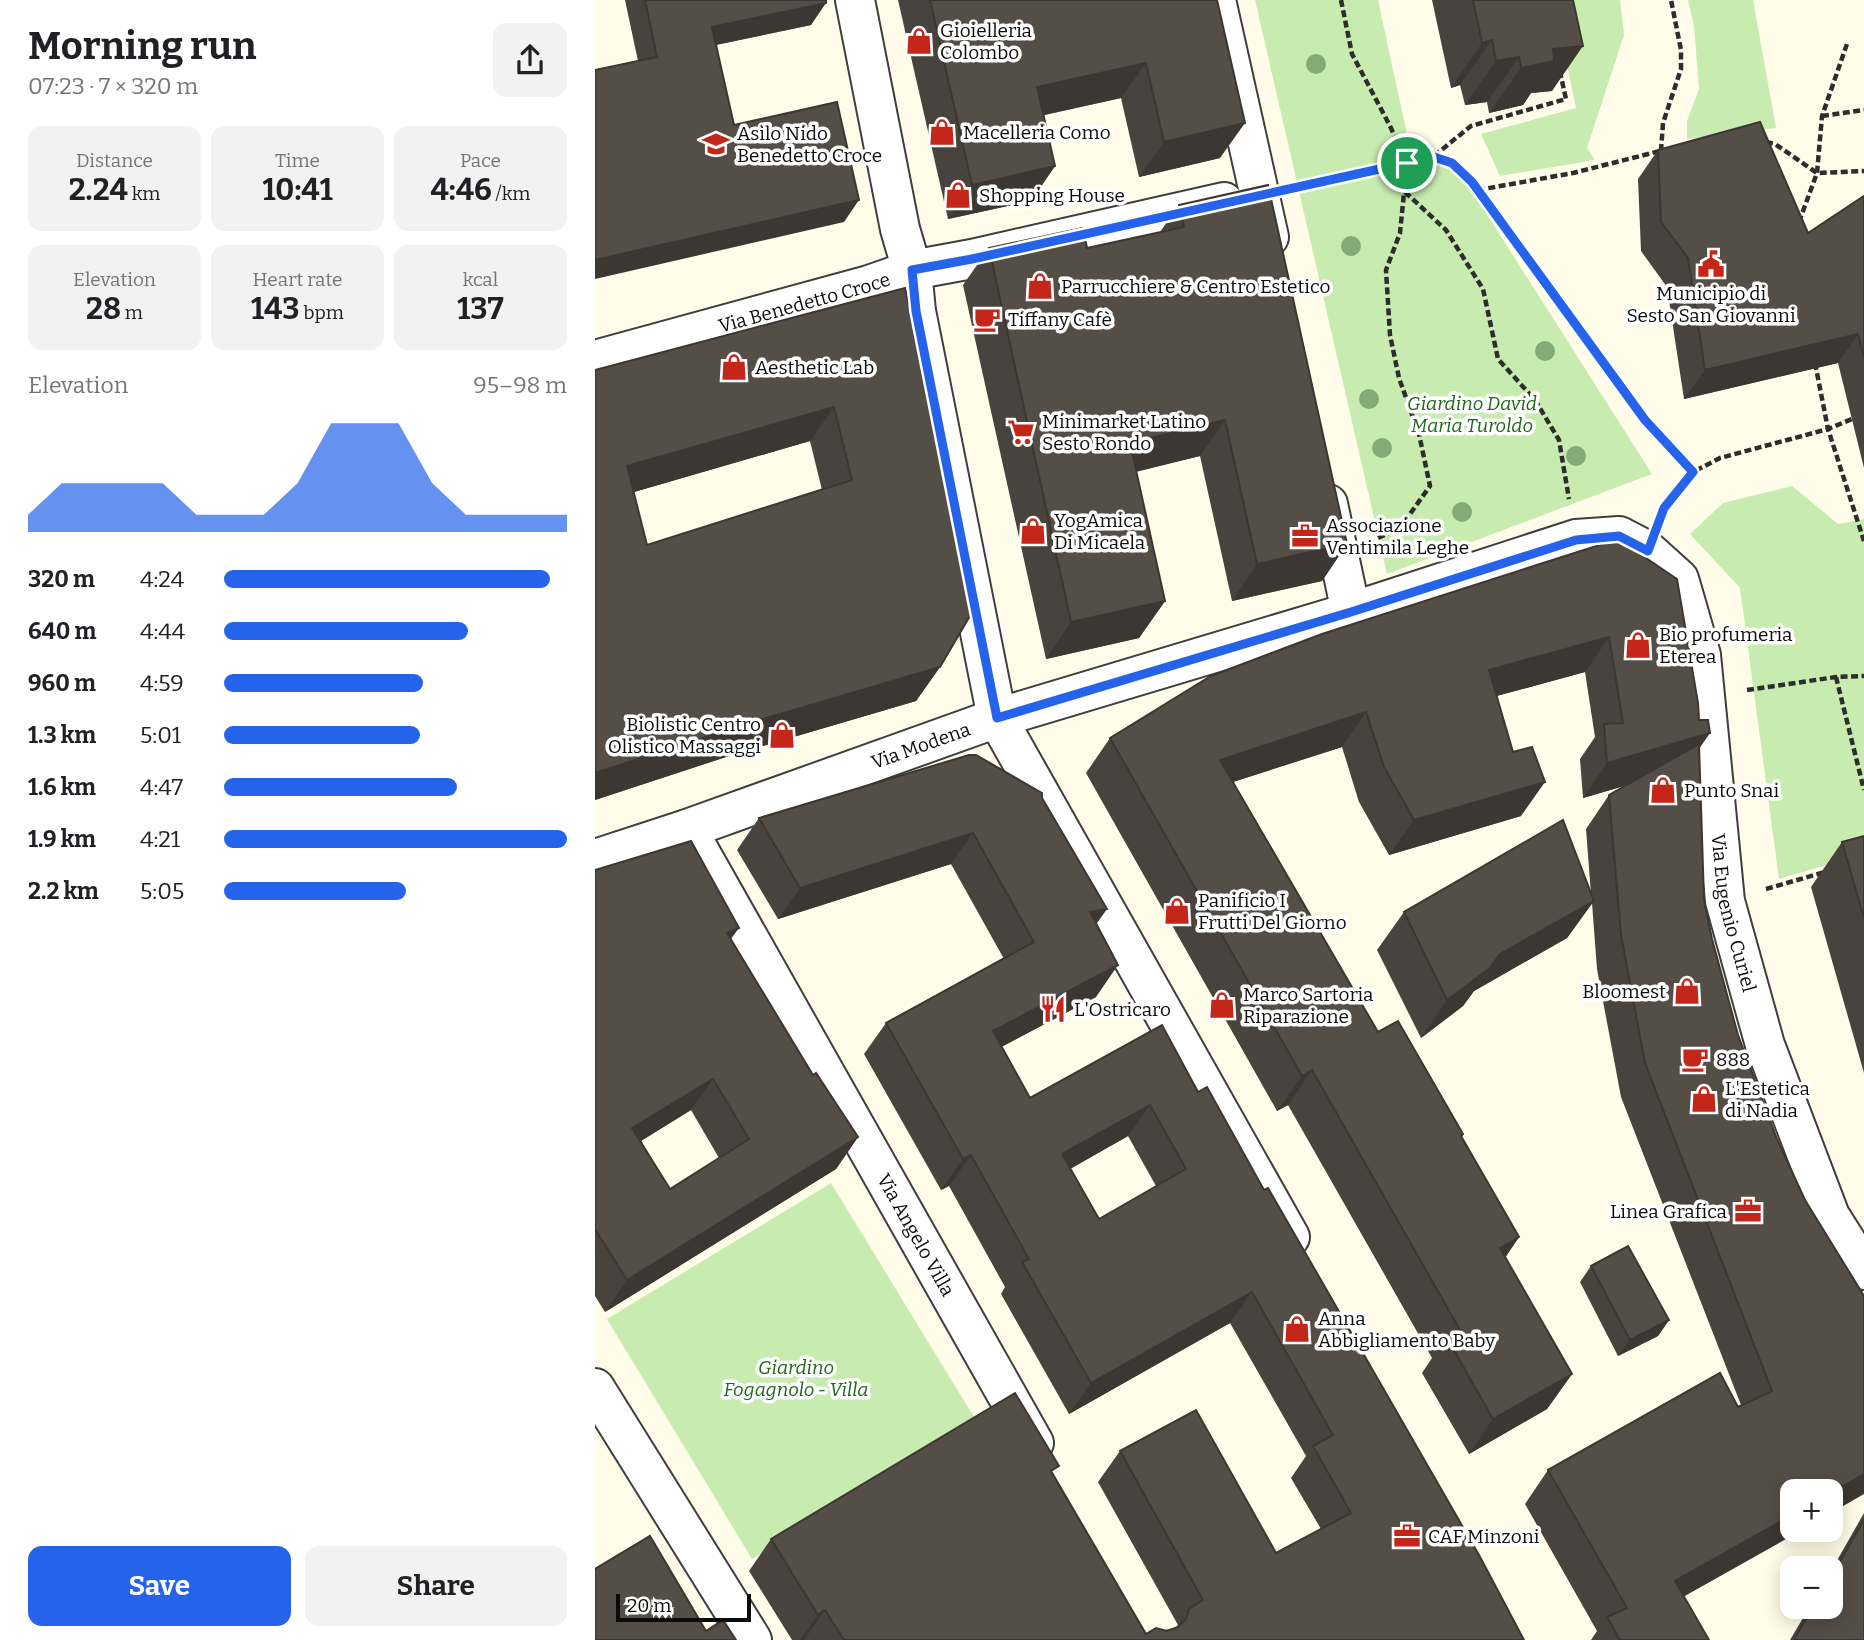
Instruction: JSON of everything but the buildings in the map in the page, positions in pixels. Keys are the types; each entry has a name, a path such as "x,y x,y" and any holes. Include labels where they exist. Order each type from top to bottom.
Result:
{"street":[{"path":"855,0 900,229 912,270 916,311 997,718 1305,1263"},
{"path":"1216,0 1277,271"},
{"name":"Via Benedetto Croce","path":"595,360 869,285 912,270 1260,194"},
{"path":"1321,476 1351,612"},
{"name":"Via Modena","path":"595,859 687,829 997,718 1351,612 1576,540 1619,536 1648,551"},
{"name":"Via Eugenio Curiel","path":"1648,551 1679,579 1701,655 1725,901 1765,1045 1830,1216 1864,1270"},
{"name":"Via Angelo Villa","path":"687,829 1051,1472"},
{"path":"595,1388 753,1640"}],"path":[{"path":"1339,557 1400,528 1430,486 1419,434 1399,378 1390,335 1386,270 1400,233 1407,163 1352,54 1341,0"},
{"path":"1661,151 1664,122 1681,69 1681,50 1671,0"},
{"path":"1798,226 1817,173 1822,116 1848,41"},
{"path":"1260,194 1434,157 1471,126 1566,99 1558,62"},
{"path":"1822,116 1864,110"},
{"path":"1754,139 1775,144 1817,173 1864,171"},
{"path":"1478,190 1573,173 1674,149"},
{"path":"1434,157 1452,163 1478,190 1645,420 1693,472"},
{"path":"1404,192 1446,230 1483,289 1498,359 1535,400 1559,440 1576,540"},
{"path":"1812,350 1828,429 1864,541"},
{"path":"1648,551 1664,508 1693,472 1720,458 1828,429 1852,419"},
{"path":"1705,695 1836,677 1864,676"},
{"path":"1836,677 1864,790"},
{"path":"1725,901 1826,872"}],"green space":[{"name":"Giardino David Maria Turoldo","path":"1255,0 1378,0 1414,167 1433,164 1445,166 1469,186 1652,474 1387,574"},
{"path":"1553,0 1620,0 1624,35 1587,148 1595,160 1500,176 1481,134 1576,108"},
{"path":"1688,0 1753,0 1776,128 1687,139 1687,121 1699,89 1694,26"},
{"path":"1792,486 1838,524 1864,519 1864,854 1779,879 1740,588 1690,534 1723,503"},
{"name":"Giardino Fogagnolo - Villa","path":"831,1183 977,1422 752,1559 607,1319"}],"place":[{"name":"Gioielleria Colombo","path":"919,41"},
{"name":"Macelleria Como","path":"942,132"},
{"name":"Asilo Nido Benedetto Croce","path":"716,144"},
{"name":"Shopping House","path":"958,195"},
{"name":"Municipio di Sesto San Giovanni","path":"1711,264"},
{"name":"Parrucchiere & Centro Estetico","path":"1040,286"},
{"name":"Tiffany Cafè","path":"987,319"},
{"name":"Aesthetic Lab","path":"734,367"},
{"name":"Minimarket Latino Sesto Rondo","path":"1021,432"},
{"name":"YogAmica Di Micaela","path":"1033,531"},
{"name":"Associazione Ventimila Leghe","path":"1305,536"},
{"name":"Bio profumeria Eterea","path":"1638,645"},
{"name":"Biolistic Centro Olistico Massaggi","path":"782,735"},
{"name":"Punto Snai","path":"1663,790"},
{"name":"Panificio I Frutti Del Giorno","path":"1177,911"},
{"name":"Bloomest","path":"1687,991"},
{"name":"Marco Sartoria Riparazione","path":"1222,1005"},
{"name":"L'Ostricaro","path":"1053,1009"},
{"name":"888","path":"1695,1059"},
{"name":"L'Estetica di Nadia","path":"1704,1099"},
{"name":"Linea Grafica","path":"1748,1211"},
{"name":"Anna Abbigliamento Baby","path":"1297,1329"},
{"name":"CAF Minzoni","path":"1407,1536"}],"route":[{"path":"1434,157 1452,163 1472,182 1645,420 1693,472 1664,508 1648,551 1619,536 1576,540 1351,612 997,718 916,311 912,270 1407,163 1434,157"}]}
